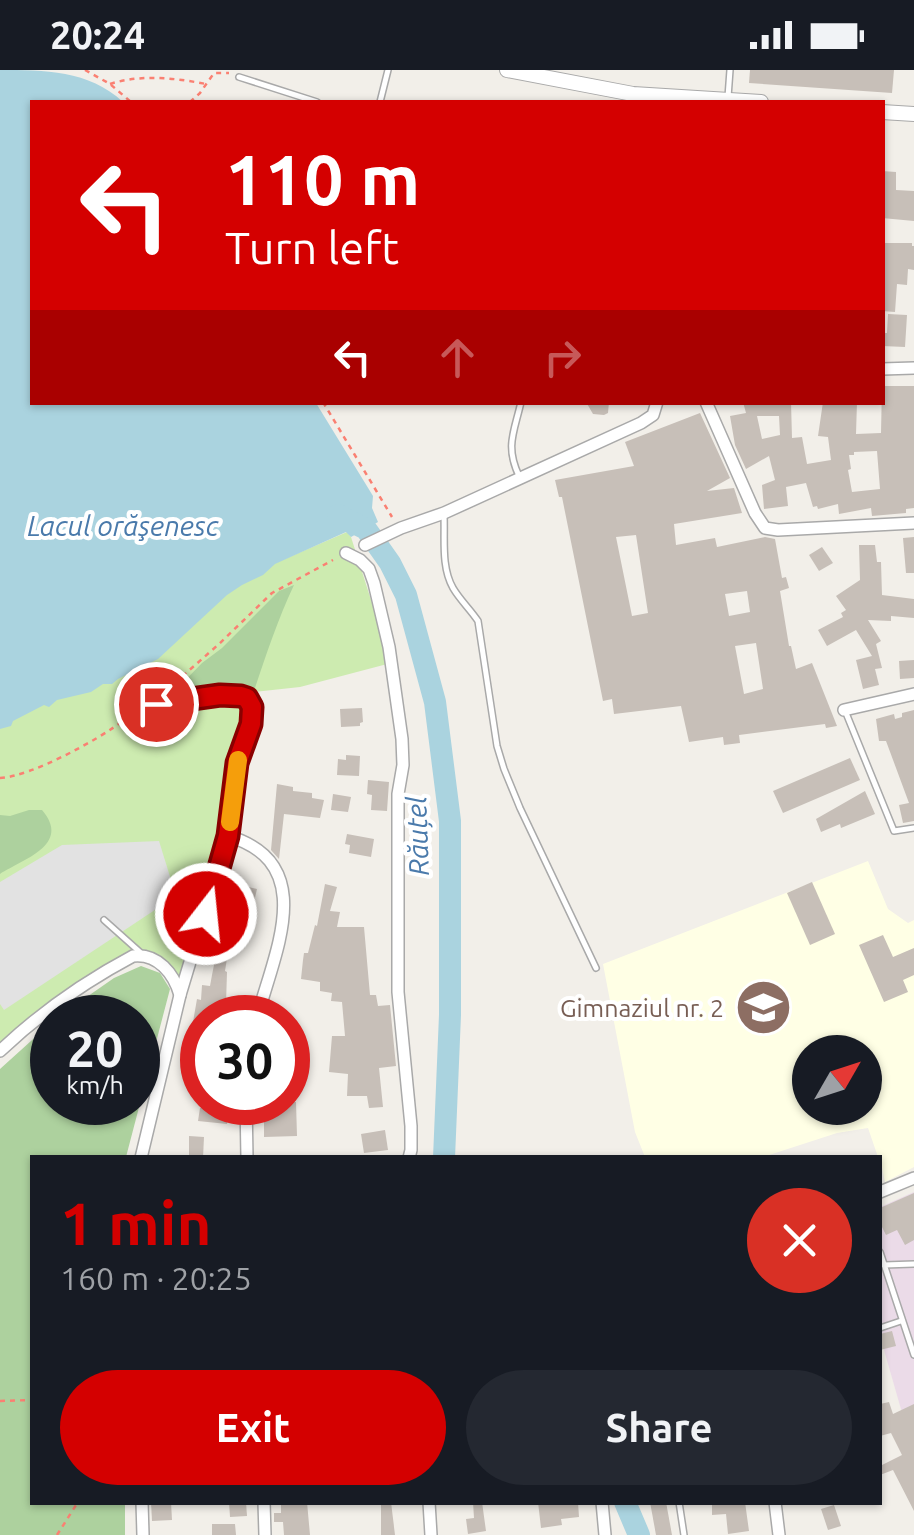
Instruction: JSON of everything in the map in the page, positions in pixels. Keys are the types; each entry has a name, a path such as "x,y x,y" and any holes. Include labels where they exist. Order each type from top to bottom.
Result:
{"street":[{"path":"508,70 681,100"},
{"path":"885,112 914,114"},
{"path":"885,369 914,368"},
{"path":"707,405 765,528 914,523"},
{"path":"366,545 641,422 656,407"},
{"path":"346,553 368,568 374,583 389,647 402,739 398,794 398,992 411,1126 410,1155"},
{"path":"844,710 914,694"},
{"path":"180,995 228,836 237,763 251,724"},
{"path":"228,836 264,853 282,886 282,930 263,995"},
{"path":"0,1051 79,988 133,956 157,960 174,979 180,996 142,1155"},
{"path":"246,1125 247,1155"},
{"path":"882,1191 914,1178"},
{"path":"142,1505 143,1535"},
{"path":"264,1505 264,1535"},
{"path":"429,1505 431,1535"},
{"path":"602,1505 606,1535"},
{"path":"775,1505 780,1535"}],"lane":[{"path":"380,100 388,70"},
{"path":"728,100 730,70"},
{"path":"240,76 311,100"},
{"path":"520,405 510,446 520,477"},
{"path":"444,513 446,573 455,592 478,621 496,746 520,808 596,968"},
{"path":"132,714 156,704 241,696 252,707 251,724"},
{"path":"844,710 894,830 914,828"},
{"path":"104,920 144,955"},
{"path":"882,1258 914,1356"},
{"path":"884,1265 914,1264"},
{"path":"882,1327 902,1321"},
{"path":"679,1505 684,1535"}],"path":[{"path":"86,70 129,100"},
{"path":"192,100 214,74 240,76"},
{"path":"110,84 148,78 206,84"},
{"path":"325,405 394,531"},
{"path":"154,702 272,593 346,553"},
{"path":"0,778 21,774 90,742 132,714"},
{"path":"0,1401 30,1400"},
{"path":"57,1535 76,1505"}],"shaded area":[{"path":"159,841 176,896 4,1010 0,1004 0,882 62,845"},
{"name":"Gimnaziul nr. 2","path":"868,861 888,909 908,923 914,920 914,1167 885,1182 882,1155 877,1155 868,1128 837,1133 769,1155 644,1155 635,1132 603,964"},
{"path":"914,1192 914,1434 909,1437 882,1343 882,1206"}],"green space":[{"path":"347,532 391,663 300,687 254,692 228,836 180,995 172,977 143,955 103,974 75,995 30,995 30,1029 0,1052 0,721 234,581"},
{"path":"294,585 254,691 165,701 279,591"},
{"path":"42,810 50,822 48,842 0,874 0,815"},
{"path":"141,966 160,973 170,989 160,1027 160,995 90,995"},
{"path":"30,1042 30,1125 134,1125 127,1155 30,1155 30,1505 125,1505 125,1535 0,1535 0,1069"}],"water":[{"name":"Lacul orăşenesc","path":"0,70 65,74 96,84 121,100 30,100 30,405 317,405 373,496 372,508 378,522 351,537 346,532 275,564 227,595 158,659 112,684 57,700 49,707 44,705 0,729"}],"building":[{"path":"750,70 894,70 892,93 749,83"},
{"path":"885,171 896,172 896,190 914,191 914,221 885,218"},
{"path":"885,243 912,243 914,270 908,269 907,285 897,284 895,312 885,311"},
{"path":"888,314 907,315 905,347 885,346"},
{"path":"885,386 914,386 914,508 906,509 906,513 872,516 871,508 839,514 838,504 813,507 806,483 786,487 788,506 764,509 762,485 775,480 769,456 746,469 735,445 730,416 746,413 744,405 791,405 792,438 802,437 807,464 831,460 828,437 818,436 823,405 857,405 856,434 881,433","holes":["757,416 779,416 780,435 762,439","877,451 880,489 852,492 849,455"]},
{"path":"588,405 609,405 608,413 593,414"},
{"path":"700,413 730,478 707,491 734,488 742,513 674,524 676,545 715,538 717,547 765,537 775,539 782,578 786,577 789,588 780,591 796,669 812,663 837,726 826,728 825,724 739,735 740,743 724,745 723,737 689,742 681,706 614,714 612,699 603,701 562,497 555,480 634,466 625,442","holes":["636,535 648,613 632,616 616,537","747,591 750,612 729,616 725,594","756,643 763,689 744,694 735,646"]},
{"path":"914,537 914,573 906,573 903,538"},
{"path":"859,545 875,545 877,562 881,562 882,595 914,599 914,618 868,620 881,641 876,644 882,668 875,669 879,685 863,689 856,660 872,656 856,630 827,646 818,630 843,617 841,613 846,610 836,596 860,580"},
{"path":"822,547 833,563 819,571 809,555"},
{"path":"914,660 914,678 900,679 899,661"},
{"path":"362,708 360,726 341,727 340,709"},
{"path":"914,710 914,821 903,823 899,805 909,803 886,741 879,741 876,719 894,714 895,719"},
{"path":"346,755 360,756 359,776 337,775 338,759 346,760"},
{"path":"850,758 860,780 783,813 773,791"},
{"path":"368,780 389,782 387,811 371,810"},
{"path":"277,784 324,800 320,818 284,814 279,859 271,850"},
{"path":"865,791 875,814 821,832 816,819"},
{"path":"333,794 351,797 348,812 331,810"},
{"path":"347,834 374,839 371,857 349,853 350,845 345,844"},
{"path":"812,882 835,934 810,945 787,893"},
{"path":"325,884 337,887 330,911 340,912 337,927 364,927 370,995 376,995 378,1006 390,1005 396,1066 379,1068 383,1107 369,1108 367,1096 347,1096 348,1074 329,1072 332,1036 345,1036 342,1002 331,1001 332,993 320,991 320,982 301,979 304,953 308,953 317,926"},
{"path":"239,885 257,889 254,902 248,901 244,920 219,915 222,903 226,904 227,899 236,901"},
{"path":"883,935 893,957 914,948 914,975 903,980 908,992 884,1002 859,945"},
{"path":"212,937 230,940 226,995 201,995 202,985 210,986 216,955 209,954"},
{"path":"264,1125 297,1125 297,1136 264,1137"},
{"path":"385,1130 388,1150 364,1153 361,1134"},
{"path":"189,1136 204,1137 203,1155 189,1155"},
{"path":"914,1193 914,1240 905,1245 897,1230 886,1235 882,1207"},
{"path":"892,1331 896,1346 882,1350 882,1334"},
{"path":"889,1402 893,1414 914,1404 914,1511 893,1470 882,1474 882,1465 902,1455 891,1433 882,1435 882,1404"},
{"path":"151,1505 171,1505 172,1520 152,1521"},
{"path":"229,1505 246,1505 247,1516 230,1517"},
{"path":"281,1505 307,1505 310,1535 284,1535 283,1522 274,1522 274,1513 281,1513"},
{"path":"381,1505 391,1505 395,1535 381,1535"},
{"path":"473,1505 482,1505 486,1531 468,1534 466,1519 474,1518"},
{"path":"538,1505 578,1505 579,1517 561,1519 562,1525 541,1528"},
{"path":"651,1505 667,1505 672,1535 656,1535"},
{"path":"712,1505 745,1505 749,1531 728,1534 726,1514 712,1515"},
{"path":"834,1505 841,1526 828,1530 821,1509"},
{"path":"212,1524 235,1524 236,1535 212,1535"}],"waterway":[{"name":"Răuțel","path":"338,515 366,529 390,563 406,595 435,702 450,821 450,1015 444,1155"},
{"name":"Răuțel","path":"626,1505 639,1535"}],"slow traffic":[{"path":"230,822 238,760"}],"place":[{"name":"Gimnaziul nr. 2","path":"763,1008"}],"route":[{"path":"156,704 220,695 247,698 252,707 251,724 237,763 228,836 206,914"}]}
